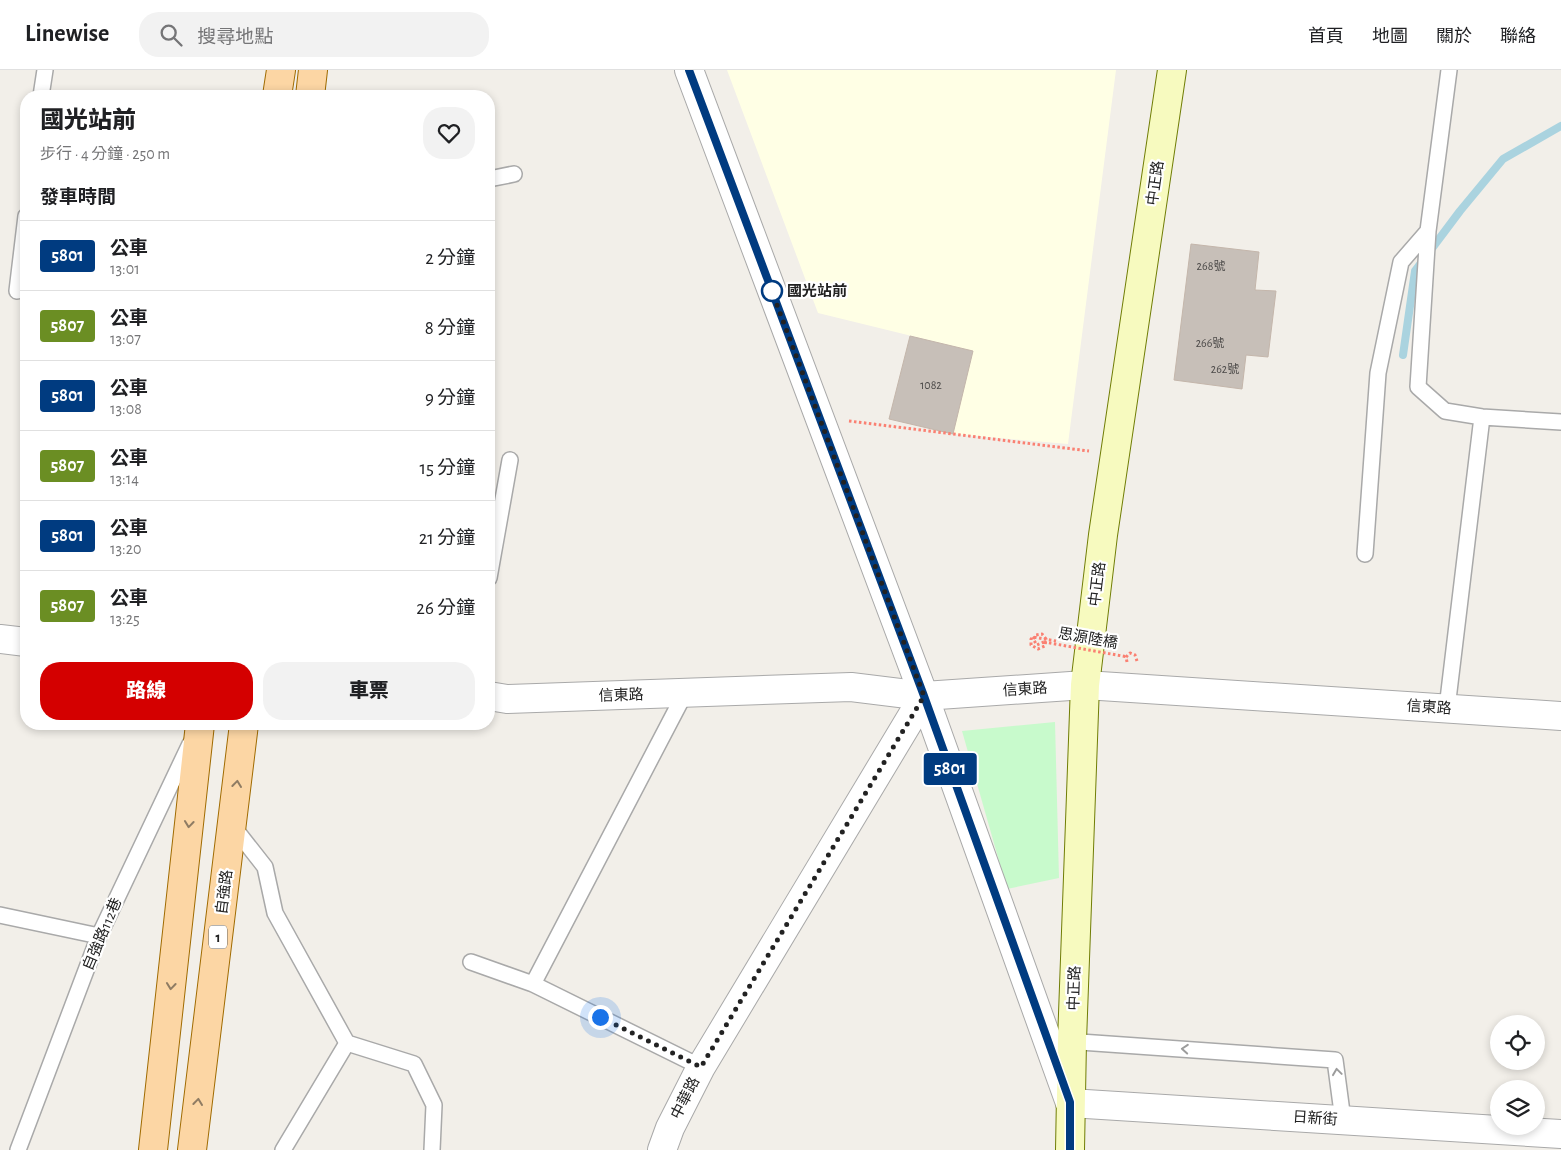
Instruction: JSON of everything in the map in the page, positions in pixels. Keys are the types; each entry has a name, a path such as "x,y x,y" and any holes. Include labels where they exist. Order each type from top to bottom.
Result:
{"main road":[{"path":"279,90 281,70"},
{"path":"311,90 313,70"},
{"name":"中正路","path":"1070,1150 1070,1102 1059,1041 1085,685 1103,534 1172,70"},
{"path":"153,1150 199,730"},
{"name":"自強路","path":"192,1150 243,730"}],"street":[{"path":"689,70 924,696"},
{"path":"0,639 20,641"},
{"name":"信東路","path":"495,697 507,699 851,688 924,696 1085,685 1561,716"},
{"name":"中正路","path":"924,696 1059,1041"},
{"name":"中華路","path":"662,1150 670,1128 701,1067 924,696"},
{"name":"日新街","path":"1070,1102 1561,1134"}],"lane":[{"path":"42,90 45,70"},
{"path":"1449,70 1428,231 1418,388 1445,411 1482,417 1561,422"},
{"path":"495,178 514,174"},
{"path":"1364,554 1378,373 1401,262 1428,231"},
{"path":"17,291 20,266"},
{"path":"1447,708 1482,417"},
{"path":"495,544 510,460"},
{"path":"533,984 685,693"},
{"name":"自強路112巷","path":"18,1150 99,936 197,730"},
{"path":"232,825 265,867 275,913 347,1042 414,1064 434,1105 432,1150"},
{"path":"0,914 99,936"},
{"path":"471,962 533,984 701,1067"},
{"path":"1059,1041 1335,1060 1343,1120"},
{"path":"283,1150 347,1042"}],"path":[{"path":"819,417 913,431 1093,452"},
{"name":"思源陸橋","path":"1056,641 1048,640 1040,638 1033,637 1031,645 1038,649 1045,646 1046,639 1042,634 1036,635 1033,639 1037,645 1044,642 1128,656"}],"shaded area":[{"path":"727,70 1116,70 1068,444 953,434 973,351 818,313"}],"green space":[{"path":"1055,722 1059,878 1007,889 962,731"}],"building":[{"path":"1191,244 1259,252 1255,290 1276,291 1268,357 1246,355 1242,389 1174,380"},
{"path":"910,336 973,351 953,434 889,419"}],"waterway":[{"path":"1403,355 1415,271 1460,211 1503,159 1561,126"}],"bus line":[{"name":"5801","path":"689,70 924,696 1070,1102 1070,1150"}],"place":[{"name":"國光站前","path":"772,291"}],"route":[{"path":"600,1017 701,1067 924,696 771,289 772,291"}]}
